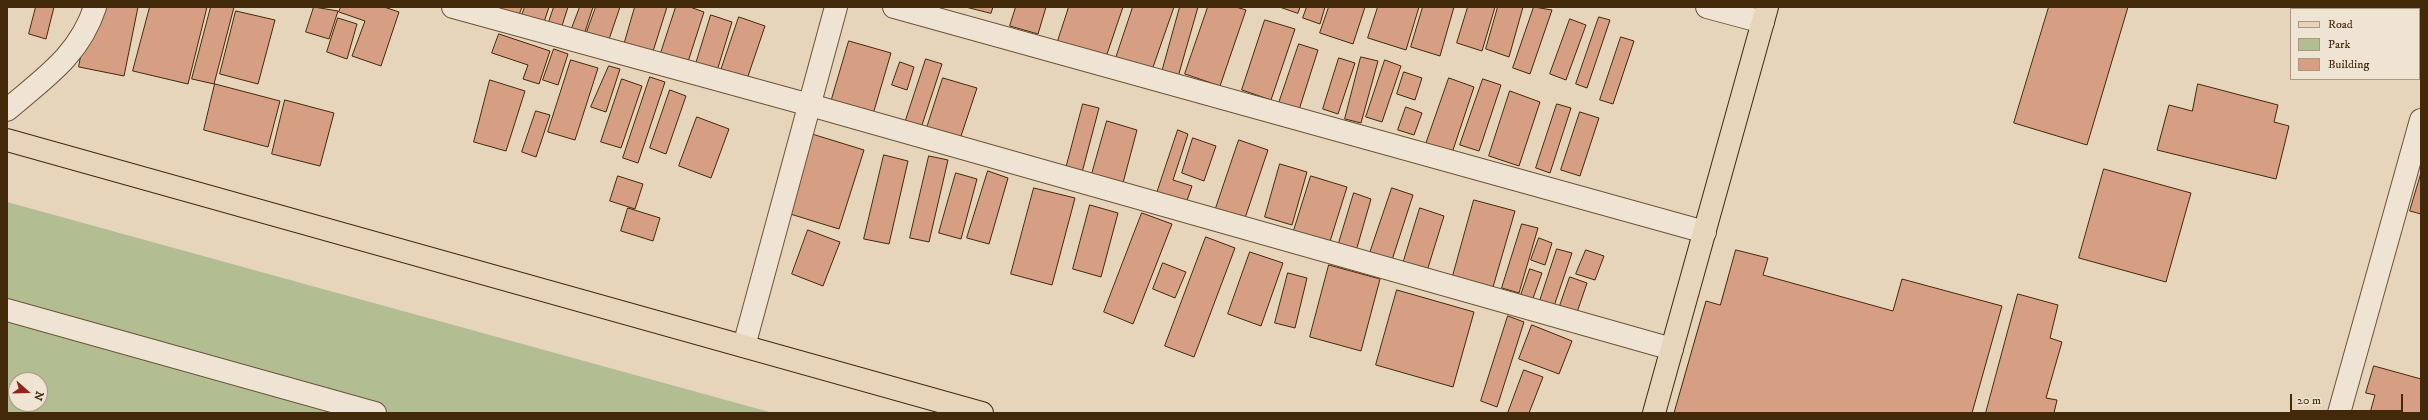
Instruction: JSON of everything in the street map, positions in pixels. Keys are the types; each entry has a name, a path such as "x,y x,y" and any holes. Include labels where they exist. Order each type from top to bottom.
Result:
{"main road":[{"path":"1654,413 1765,15"},
{"path":"7,140 982,413"}],"street":[{"path":"7,110 68,58 90,23 94,7"},
{"path":"453,7 810,105 1672,349"},
{"path":"744,346 836,7"},
{"path":"894,7 1705,232"},
{"path":"1707,7 1765,15"},
{"path":"2339,413 2421,120"},
{"path":"7,310 375,413"}],"green space":[{"path":"7,202 773,413 7,413"}],"building":[{"path":"36,7 54,7 46,39 29,34"},
{"path":"90,7 138,7 124,76 79,67"},
{"path":"150,7 207,7 188,84 133,71"},
{"path":"211,7 234,7 214,84 192,79"},
{"path":"314,7 338,11 329,39 306,32"},
{"path":"341,7 384,7 399,12 381,66 352,56 365,21 339,12"},
{"path":"496,7 522,7 517,20 494,13"},
{"path":"525,7 549,7 540,34 518,26"},
{"path":"554,7 568,7 560,32 547,28"},
{"path":"580,7 593,7 582,41 569,36"},
{"path":"596,7 620,7 605,51 583,43"},
{"path":"635,7 667,7 650,61 622,52"},
{"path":"676,7 690,7 704,12 686,68 659,59"},
{"path":"966,7 993,7 991,13"},
{"path":"1016,7 1046,7 1038,34 1010,26"},
{"path":"1069,7 1123,7 1105,60 1057,44"},
{"path":"1133,7 1174,7 1152,70 1116,58"},
{"path":"1180,7 1198,7 1178,77 1162,72"},
{"path":"1208,7 1236,7 1246,10 1220,86 1185,74"},
{"path":"1280,7 1300,7 1298,13"},
{"path":"1307,7 1325,7 1320,24 1303,18"},
{"path":"1329,7 1365,7 1353,44 1320,33"},
{"path":"1378,7 1419,7 1406,50 1368,38"},
{"path":"1423,7 1454,7 1440,56 1411,47"},
{"path":"1468,7 1495,7 1482,51 1457,43"},
{"path":"1498,7 1523,7 1509,57 1486,49"},
{"path":"1534,7 1552,10 1530,74 1513,68"},
{"path":"2049,7 2128,7 2087,145 2014,123"},
{"path":"236,11 275,20 258,84 220,74"},
{"path":"711,15 732,22 712,87 691,80"},
{"path":"739,17 765,26 743,91 717,82"},
{"path":"1599,17 1610,20 1587,88 1576,84"},
{"path":"338,18 357,24 347,59 327,52"},
{"path":"1570,19 1586,25 1566,80 1550,74"},
{"path":"1265,20 1295,29 1271,100 1242,90"},
{"path":"499,34 550,51 539,84 523,79 528,65 492,53"},
{"path":"1621,37 1634,41 1613,104 1600,100"},
{"path":"849,41 891,53 871,121 829,109"},
{"path":"1299,44 1318,50 1299,110 1279,103"},
{"path":"554,49 568,54 558,85 543,80"},
{"path":"1361,57 1378,61 1361,123 1345,119"},
{"path":"1339,58 1355,63 1338,114 1323,109"},
{"path":"926,59 942,64 921,128 905,123"},
{"path":"571,60 598,68 575,140 548,132"},
{"path":"1385,60 1401,66 1382,122 1366,117"},
{"path":"900,62 914,67 907,90 892,85"},
{"path":"609,66 620,69 606,112 591,107"},
{"path":"1404,72 1422,78 1415,100 1397,94"},
{"path":"650,77 665,82 638,163 623,158"},
{"path":"943,78 977,88 958,145 925,134"},
{"path":"1449,78 1474,87 1452,153 1426,144"},
{"path":"622,79 642,86 621,148 601,142"},
{"path":"1483,79 1501,85 1479,151 1460,145"},
{"path":"490,80 525,91 506,151 474,142"},
{"path":"215,84 280,101 268,147 204,130"},
{"path":"2198,84 2278,105 2274,122 2289,126 2276,179 2157,150 2169,105 2192,111"},
{"path":"670,90 686,96 666,154 650,148"},
{"path":"1510,91 1540,102 1519,166 1489,156"},
{"path":"285,100 334,113 320,166 272,154"},
{"path":"1083,104 1099,108 1079,184 1063,180"},
{"path":"1557,104 1571,108 1550,173 1536,168"},
{"path":"1406,107 1422,113 1414,135 1398,130"},
{"path":"536,111 550,115 536,157 522,152"},
{"path":"1580,112 1599,118 1580,176 1561,170"},
{"path":"697,117 729,129 711,178 679,166"},
{"path":"1107,121 1137,130 1123,183 1092,174"},
{"path":"1178,130 1188,134 1173,180 1192,186 1182,215 1153,205"},
{"path":"812,134 864,150 839,229 787,213"},
{"path":"1193,138 1216,146 1204,181 1182,173"},
{"path":"1239,140 1268,150 1243,224 1214,214"},
{"path":"884,155 908,161 889,244 864,239"},
{"path":"929,156 948,160 929,242 910,238"},
{"path":"1280,164 1307,172 1292,225 1265,217"},
{"path":"2104,169 2191,193 2166,282 2079,258"},
{"path":"988,171 1008,178 989,244 967,238"},
{"path":"956,173 977,179 961,239 939,233"},
{"path":"2421,173 2421,214 2410,211"},
{"path":"618,176 643,184 635,209 610,201"},
{"path":"1311,176 1347,187 1327,251 1291,240"},
{"path":"1034,188 1075,198 1052,285 1011,274"},
{"path":"1392,188 1413,195 1392,260 1370,253"},
{"path":"1354,193 1371,199 1354,258 1336,253"},
{"path":"1474,200 1515,211 1491,294 1451,283"},
{"path":"1090,205 1118,213 1101,277 1073,269"},
{"path":"628,208 660,218 653,241 621,231"},
{"path":"1420,208 1444,216 1423,284 1399,277"},
{"path":"1142,213 1172,224 1133,324 1104,312"},
{"path":"1522,224 1538,228 1519,293 1502,288"},
{"path":"808,230 840,242 823,286 792,274"},
{"path":"1206,237 1235,248 1194,357 1165,346"},
{"path":"1539,238 1552,243 1545,265 1531,260"},
{"path":"1557,249 1572,253 1551,315 1537,310"},
{"path":"1586,250 1604,256 1595,280 1576,274"},
{"path":"1736,250 1768,258 1763,275 1893,311 1902,279 2002,306 1972,413 1674,413 1706,301 1720,305"},
{"path":"1250,252 1283,263 1261,326 1228,314"},
{"path":"1163,263 1186,272 1175,298 1153,289"},
{"path":"1329,265 1380,279 1361,351 1310,337"},
{"path":"1530,269 1542,273 1532,301 1520,298"},
{"path":"1288,273 1307,278 1295,328 1275,323"},
{"path":"1570,277 1587,283 1572,327 1555,320"},
{"path":"1397,290 1474,312 1453,387 1376,365"},
{"path":"2018,294 2058,305 2050,338 2062,342 2046,398 2057,400 2054,413 1986,413"},
{"path":"1508,316 1524,322 1497,407 1481,401"},
{"path":"1532,325 1572,341 1559,374 1519,359"},
{"path":"2374,366 2421,379 2421,413 2370,413 2375,395 2366,393"},
{"path":"1524,370 1543,377 1529,413 1508,413"}]}
